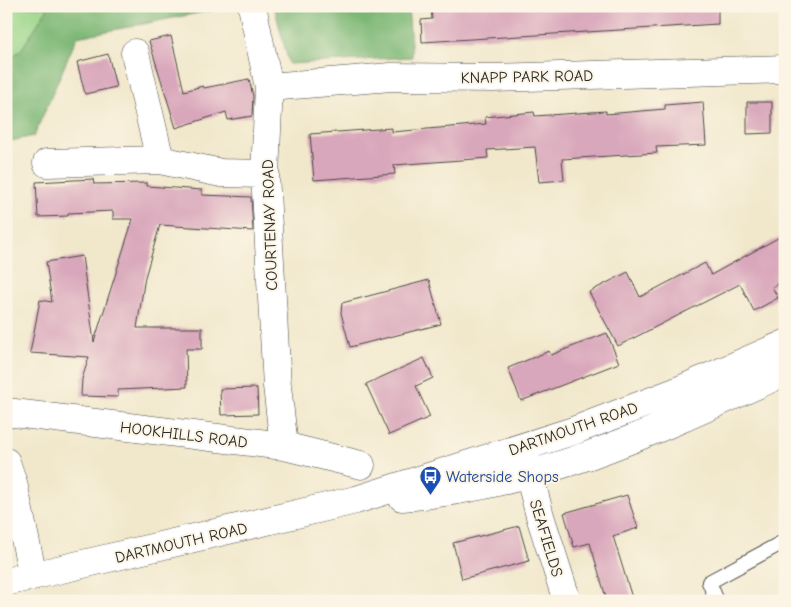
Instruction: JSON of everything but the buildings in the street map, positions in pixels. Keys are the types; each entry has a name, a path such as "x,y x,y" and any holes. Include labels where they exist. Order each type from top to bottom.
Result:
{"street":[{"name":"COURTENAY ROAD","path":"252,6 269,87 265,174 277,386 284,446"},
{"path":"135,52 160,160"},
{"name":"KNAPP PARK ROAD","path":"269,87 391,77 493,78 785,69"},
{"path":"47,163 160,160 222,173 265,174"},
{"name":"DARTMOUTH ROAD","path":"6,582 356,500 522,445 573,431 784,352"},
{"name":"DARTMOUTH ROAD","path":"356,500 430,495 580,460 647,435 784,352"},
{"name":"HOOKHILLS ROAD","path":"6,412 284,446 361,465"},
{"name":"SEAFIELDS","path":"522,445 528,473 567,601"},
{"path":"6,462 14,483 33,576"}],"lane":[{"path":"718,601 708,582 785,541"}],"green space":[{"path":"6,6 50,8 21,50 6,62"},
{"path":"49,6 234,6 77,37 34,136 6,142 6,62 21,50"},
{"path":"274,6 408,6 412,57 289,64"}],"place":[{"name":"Waterside Shops","path":"430,495"}]}
